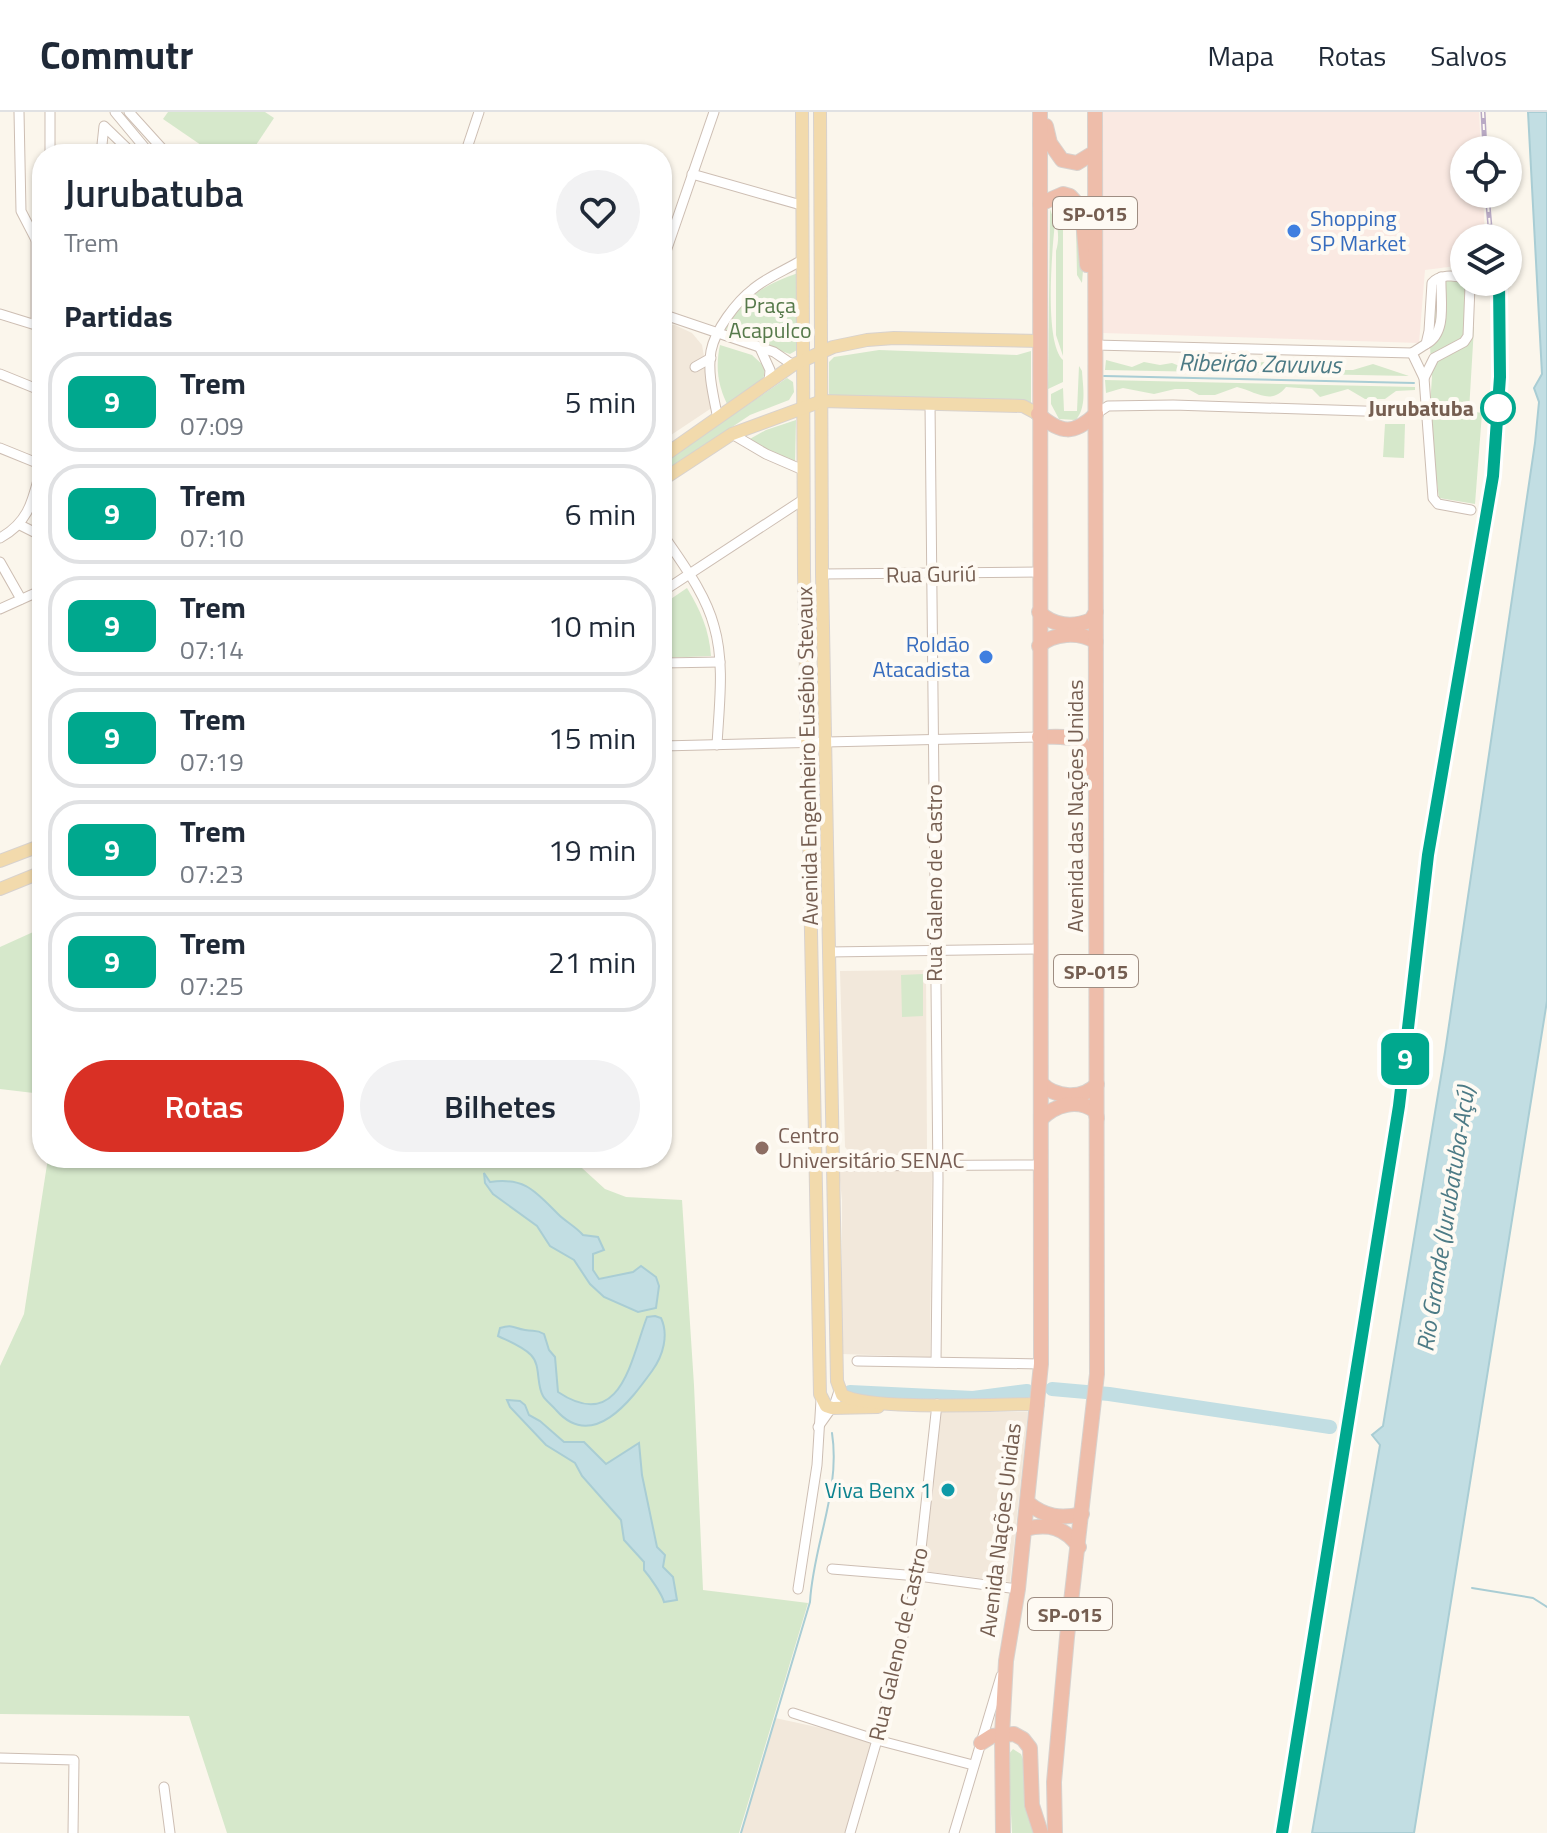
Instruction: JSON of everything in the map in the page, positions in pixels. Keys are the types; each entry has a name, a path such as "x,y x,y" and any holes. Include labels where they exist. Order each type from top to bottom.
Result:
{"highway":[{"name":"Avenida das Nações Unidas","path":"1039,1400 1040,112"},
{"path":"1046,112 1050,143 1057,156 1069,163 1077,163 1095,152"},
{"name":"Avenida das Nações Unidas","path":"1055,1833 1054,1782 1067,1637 1097,1374 1095,112"},
{"path":"1040,204 1063,194 1077,201 1082,209 1088,301 1095,314"},
{"path":"1038,414 1057,427 1072,430 1084,425 1096,414"},
{"path":"1039,612 1054,624 1091,620 1096,612"},
{"path":"1039,646 1053,636 1082,635 1096,642"},
{"path":"1039,737 1071,736 1085,747 1089,760 1092,813 1096,821"},
{"path":"1041,1083 1052,1093 1072,1094 1086,1093 1097,1084"},
{"path":"1041,1119 1060,1105 1088,1106 1095,1111 1097,1118"},
{"name":"Avenida Nações Unidas","path":"1006,1661 1018,1589 1039,1400"},
{"path":"1028,1503 1045,1515 1070,1517 1082,1514"},
{"path":"1025,1529 1044,1526 1058,1528 1079,1547"},
{"name":"SP-015","path":"1004,1831 1002,1735 1006,1661"},
{"path":"981,1743 1002,1735 1019,1736 1030,1748 1032,1805 1041,1833"}],"main road":[{"name":"Avenida Engenheiro Eusébio Stevaux","path":"802,112 802,300 798,363 804,406 803,560 820,1397"},
{"name":"Avenida Engenheiro Eusébio Stevaux","path":"820,112 822,574 831,1165 838,1390"},
{"path":"802,300 809,307 820,308"},
{"path":"672,450 769,382 821,350 867,340 894,338 1040,341"},
{"path":"672,473 732,434 822,401 1023,406 1038,414"},
{"path":"803,560 813,571 822,574"},
{"path":"808,800 823,809 827,821"},
{"path":"0,861 32,849"},
{"path":"0,889 32,876"},
{"path":"838,1390 846,1398 854,1400 893,1403 1039,1400"},
{"path":"820,1397 832,1408 869,1409 893,1403"}],"street":[{"path":"19,112 21,211 32,232"},
{"path":"50,112 50,144"},
{"path":"115,112 142,144"},
{"path":"129,112 158,144"},
{"path":"468,144 479,112"},
{"path":"672,233 714,112"},
{"path":"102,144 104,126 123,144"},
{"path":"692,174 801,205"},
{"path":"718,419 711,349 718,334 734,308 752,289 802,260"},
{"path":"1450,276 1435,279 1430,289 1429,331 1419,349 1433,498 1438,504 1471,510"},
{"path":"1424,378 1434,358 1464,342 1468,336 1470,296"},
{"path":"0,314 32,324"},
{"path":"672,318 798,363"},
{"path":"1095,345 1419,349"},
{"path":"760,348 768,364 769,382"},
{"path":"1419,349 1430,366"},
{"path":"695,367 711,358"},
{"path":"0,374 32,387"},
{"name":"Rua Galeno de Castro","path":"930,404 938,1165 936,1362"},
{"path":"1096,414 1108,406 1158,405 1425,413"},
{"path":"732,434 766,454 803,470"},
{"path":"0,448 32,461"},
{"path":"0,538 20,525 32,496"},
{"path":"672,586 804,499"},
{"path":"20,525 32,531"},
{"path":"672,548 690,574 714,625 720,662 717,745"},
{"path":"0,562 21,599"},
{"name":"Rua Guriú","path":"822,574 1039,572"},
{"path":"0,609 32,594"},
{"path":"672,663 720,662"},
{"path":"672,746 1039,737"},
{"path":"828,952 1041,949"},
{"path":"814,1150 820,1161 831,1165 1041,1165"},
{"path":"857,1361 936,1362 1041,1369"},
{"path":"820,1397 827,1388 838,1390"},
{"name":"Avenida Engenheiro Eusébio Stevaux","path":"818,1427 832,1408 838,1390"},
{"name":"Avenida Engenheiro Eusébio Stevaux","path":"798,1589 817,1465 820,1397"},
{"name":"Rua Galeno de Castro","path":"850,1833 918,1576 937,1404"},
{"path":"832,1569 1018,1589"},
{"path":"954,1833 1006,1661"},
{"path":"793,1713 877,1740 973,1765"},
{"path":"0,1758 71,1758 76,1763 73,1833"},
{"path":"164,1787 170,1833"}],"shaded area":[{"name":"Shopping SP Market","path":"1102,112 1479,112 1480,136 1450,136 1450,208 1484,208 1484,224 1450,224 1450,267 1425,270 1419,343 1103,333"},
{"path":"672,325 692,333 702,345 713,407 672,434"},
{"path":"926,970 927,1149 917,1155 852,1155 845,1147 840,971"},
{"path":"839,1170 932,1170 930,1357 842,1354 842,1200"},
{"path":"941,1412 1028,1412 1010,1582 923,1571"},
{"path":"775,1718 877,1740 850,1833 741,1833"}],"green space":[{"path":"168,112 265,112 274,118 257,144 199,144 163,119"},
{"path":"1058,201 1069,205 1076,213 1081,223 1084,247 1082,283 1077,275 1076,226 1063,226 1063,356 1056,335 1058,234 1052,205"},
{"path":"1050,209 1055,223 1051,316 1057,350 1063,360 1063,382 1048,389"},
{"name":"Praça Acapulco","path":"798,273 797,350 790,354 724,332 738,310 754,295"},
{"path":"1435,279 1450,280 1450,296 1469,296 1470,327 1474,327 1469,411 1482,413 1475,504 1439,498 1429,419 1432,377 1429,331"},
{"name":"Praça Acapulco","path":"720,345 752,355 765,367 763,383 729,408 718,377"},
{"path":"879,350 1017,355 1031,351 1031,405 833,399 829,394 829,362 834,357"},
{"path":"1106,360 1132,367 1144,362 1160,365 1172,363 1187,369 1213,363 1234,368 1263,362 1290,369 1316,364 1338,370 1353,370 1373,364 1409,376 1105,370"},
{"path":"1079,366 1082,371 1082,409 1076,420 1059,419 1051,404 1051,394 1063,388 1064,411 1077,411"},
{"path":"787,378 793,382 794,392 789,400 750,415 672,467 672,456"},
{"path":"1105,380 1415,387 1415,390 1396,391 1385,399 1365,399 1348,389 1320,397 1312,389 1286,387 1275,396 1263,396 1237,387 1215,395 1199,395 1188,389 1154,394 1123,388 1106,393"},
{"path":"796,420 795,465 748,440 766,430"},
{"path":"1385,424 1405,424 1404,458 1383,457"},
{"path":"687,588 704,621 711,656 672,658 672,598"},
{"path":"32,933 32,1093 0,1089 0,947"},
{"path":"923,974 923,1016 902,1017 901,975"},
{"path":"46,1168 582,1168 605,1189 626,1197 682,1200 703,1590 808,1603 739,1833 227,1833 189,1716 0,1714 0,1366 24,1314"},
{"path":"1013,1749 1021,1754 1024,1762 1024,1800 1036,1833 1012,1833 1008,1755"}],"water":[{"name":"Rio Grande (Jurubatuba-Açú)","path":"1528,112 1547,112 1547,1001 1414,1833 1312,1833 1380,1445 1372,1435 1383,1426 1445,1052 1535,443 1539,402 1534,388 1542,374"},
{"path":"484,1173 490,1182 512,1182 536,1192 583,1235 598,1237 604,1250 593,1254 593,1270 599,1279 633,1272 641,1266 656,1277 659,1286 656,1308 638,1312 604,1297 590,1284 574,1260 550,1246 537,1226 493,1194 485,1183"},
{"path":"647,1317 661,1318 665,1331 664,1345 656,1365 622,1407 597,1424 584,1426 570,1422 544,1398 531,1355 498,1336 500,1328 508,1326 544,1334 555,1357 558,1392 579,1403 596,1404 610,1398 620,1386"},
{"path":"507,1400 520,1401 529,1415 564,1442 584,1442 606,1464 639,1443 642,1475 657,1547 665,1555 663,1567 673,1577 677,1600 664,1602 644,1570 644,1562 624,1540 621,1520 582,1476 575,1463 546,1445"}],"waterway":[{"name":"Ribeirão Zavuvus","path":"1104,376 1414,383"},
{"path":"1052,1389 1109,1394 1330,1427"},
{"path":"850,1392 973,1398 1027,1391"},
{"path":"741,1833 810,1602 833,1476 832,1433"},
{"path":"1472,1588 1533,1598 1547,1607"}],"railway":[{"path":"1483,112 1484,136"},
{"path":"1488,208 1490,224"},
{"path":"1281,1833 1399,1106 1428,855 1493,476 1500,377 1499,296"}],"train":[{"name":"9","path":"1282,1833 1399,1106 1428,855 1493,476 1500,377 1499,296"}],"place":[{"name":"Shopping SP Market","path":"1294,231"},
{"name":"Jurubatuba","path":"1498,408"},
{"name":"Roldão Atacadista","path":"986,657"},
{"name":"Centro Universitário SENAC","path":"762,1148"},
{"name":"Viva Benx 1","path":"948,1490"}]}
